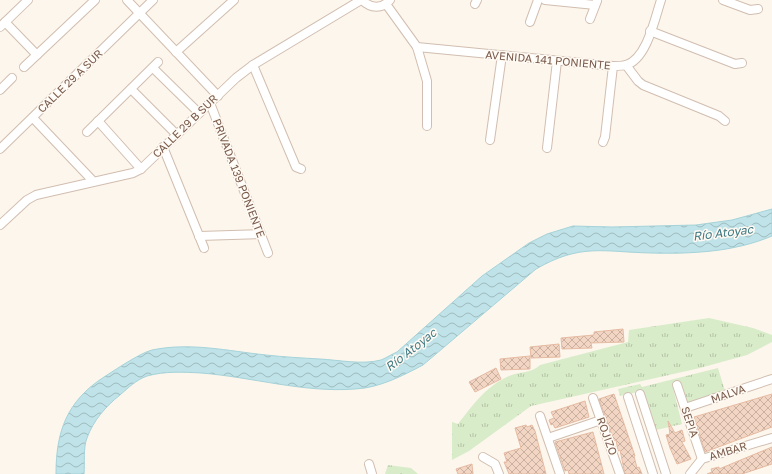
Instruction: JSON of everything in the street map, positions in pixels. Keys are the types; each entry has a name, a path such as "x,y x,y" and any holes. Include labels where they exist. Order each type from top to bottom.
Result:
{"street":[{"path":"28,0 2,25 37,55"},
{"path":"24,67 95,0"},
{"path":"127,0 218,96"},
{"name":"CALLE 29 A SUR","path":"0,149 152,0"},
{"path":"176,52 234,0"},
{"path":"361,0 370,6 376,7 388,2 417,47 427,81 427,126"},
{"name":"CALLE 29 B SUR","path":"0,225 27,200 36,195 133,173 141,169 199,113 253,65 361,0"},
{"path":"530,22 538,0"},
{"path":"545,0 596,3 590,19"},
{"name":"AVENIDA 141 PONIENTE","path":"417,47 557,61 626,66 638,58 643,50 661,0"},
{"path":"723,0 750,10 758,9"},
{"path":"650,31 735,64 742,63"},
{"path":"490,140 502,55"},
{"path":"547,148 557,61"},
{"path":"88,132 155,65 199,113"},
{"path":"253,65 296,167 301,169"},
{"path":"603,142 606,138 613,66"},
{"path":"626,66 643,85 719,116 725,122"},
{"path":"1,87 12,78"},
{"path":"131,89 177,134"},
{"name":"PRIVADA 139 PONIENTE","path":"210,103 268,254"},
{"path":"32,118 93,182"},
{"path":"98,121 141,169"},
{"path":"163,148 204,248"},
{"path":"199,236 261,234"},
{"name":"MALVA","path":"685,408 772,379"},
{"name":"SEPIA","path":"677,385 702,459"},
{"path":"640,394 666,474"},
{"path":"628,397 653,474"},
{"name":"ROJIZO","path":"593,398 620,474"},
{"path":"540,416 560,474"},
{"path":"548,438 601,420"},
{"name":"AMBAR","path":"690,474 702,459 772,438"},
{"path":"484,457 495,464 499,474"},
{"path":"369,464 372,474"}],"green space":[{"path":"709,318 753,328 772,335 772,342 747,355 700,368 531,406 469,451 452,460 452,422 458,424 480,397 501,380 513,374 533,370 540,365 628,342 629,330"},
{"path":"718,368 725,391 687,403 679,382 672,384 682,424 656,430 642,391 620,396 618,389 640,384 642,387"},
{"path":"388,465 411,468 418,474 385,474"}],"water":[{"name":"Río Atoyac","path":"772,209 772,236 743,246 713,251 682,253 592,251 566,255 552,261 536,269 423,365 382,384 364,388 336,390 297,387 220,375 181,372 147,376 129,387 115,399 96,420 86,442 84,474 56,474 58,444 61,431 66,418 81,396 91,386 104,377 134,358 152,350 195,347 273,356 350,362 381,360 397,352 482,276 529,243 547,234 573,226 612,227 696,225 732,220"}],"building":[{"path":"623,329 624,342 591,343 592,348 562,349 561,338 594,335 594,332"},
{"path":"559,344 560,357 531,358 530,347"},
{"path":"530,356 530,369 501,370 500,359"},
{"path":"496,368 501,379 475,392 469,382"},
{"path":"614,394 635,456 637,468 639,467 642,474 625,474 620,450 618,451 616,440 614,441 599,399"},
{"path":"772,394 772,427 705,452 694,417"},
{"path":"585,401 589,417 555,428 553,424 551,425 549,420 554,418 551,412"},
{"path":"668,421 675,433 682,430 685,441 682,442 691,459 677,464 666,435 670,434"},
{"path":"526,425 527,427 532,425 535,431 546,474 509,474 504,462 507,462 504,453 521,448 515,428"},
{"path":"593,432 604,474 569,474 568,470 565,471 555,442"},
{"path":"772,447 772,464 742,474 707,474 712,472 711,469 719,467 719,469"},
{"path":"472,464 473,474 458,474 456,469"}]}
